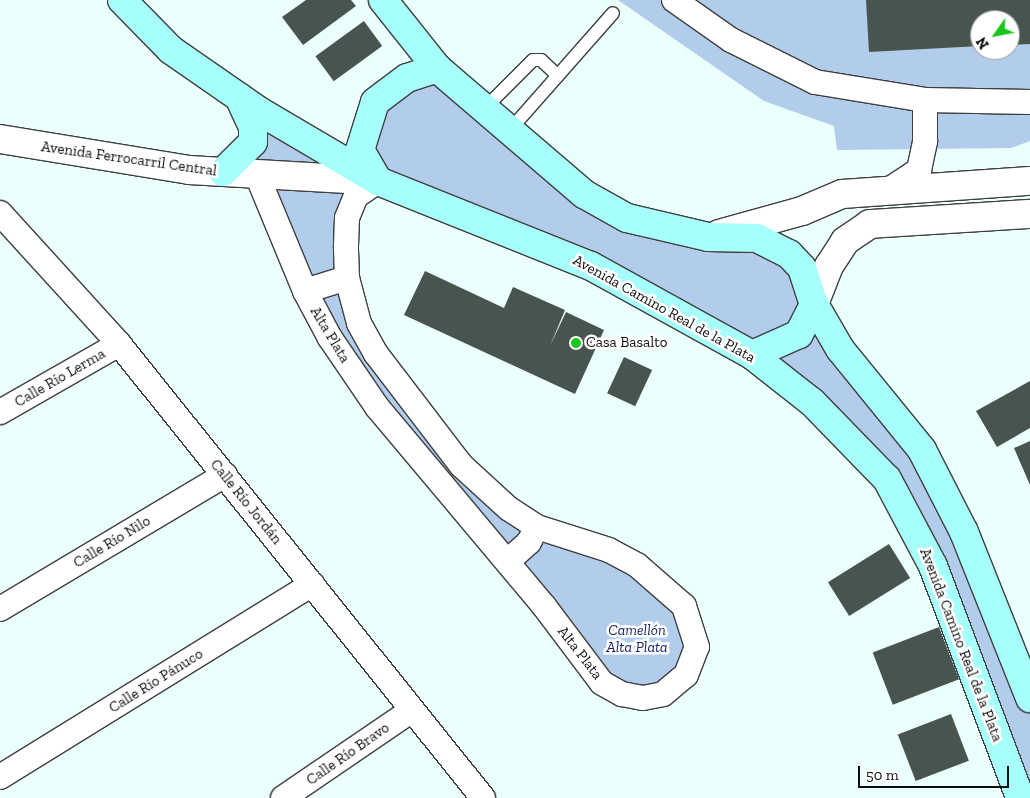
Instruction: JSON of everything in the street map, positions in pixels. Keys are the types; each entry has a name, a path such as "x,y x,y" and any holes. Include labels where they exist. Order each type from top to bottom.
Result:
{"main road":[{"name":"Avenida Camino Real de la Plata","path":"122,0 171,50 239,97 378,181 591,266 752,355 812,402 887,479 933,566 1020,798"},
{"path":"383,0 437,68 584,194 627,218 708,236 757,238 774,244 802,268 814,304 840,349 922,450 964,532 1030,698"},
{"path":"378,181 360,150 375,102 407,78 437,68"},
{"path":"222,172 254,142 253,127 239,97"},
{"path":"752,355 799,334 814,304"}],"street":[{"path":"674,0 731,40 815,82 925,100 1030,102"},
{"path":"890,189 919,170 925,141 925,100"},
{"path":"0,160 11,141"},
{"name":"Avenida Ferrocarril Central","path":"11,141 222,172 378,181"},
{"name":"Alta Plata","path":"258,175 305,291 330,338 377,407 508,561 602,683 622,694 643,698 664,694 686,675 697,647 695,630 684,606 636,565 609,550 538,526 486,490 404,392 359,323 347,278 347,218 356,196 378,181"},
{"path":"708,236 802,212 842,194 890,189 1030,181"},
{"name":"Calle Río Jordán","path":"0,213 119,344 483,798"},
{"path":"814,304 828,266 845,241 870,224 1030,214"},
{"name":"Alta Plata","path":"305,291 347,278"},
{"name":"Calle Río Lerma","path":"0,412 119,344"},
{"name":"Calle Río Nilo","path":"0,609 225,475"},
{"path":"508,561 529,542 538,526"},
{"name":"Calle Río Pánuco","path":"0,777 312,584"},
{"name":"Calle Río Bravo","path":"283,798 412,710"}],"lane":[{"path":"509,131 613,14"},
{"path":"484,109 534,60 542,60 558,76"}],"green space":[{"path":"618,0 1030,0 1030,141 1011,148 837,150 834,126 764,101"},
{"name":"Camellón Alta Plata","path":"437,68 584,194 789,254 922,450 1030,698 1030,798 887,479 752,355 379,181 356,196 359,323 486,490 580,539 684,606 686,675 622,694 377,407 244,155 239,97 378,180 367,118"}],"building":[{"path":"306,0 351,0 356,6 303,45 282,17"},
{"path":"866,0 1030,0 1030,44 1020,44 1020,10 970,10 970,47 869,52"},
{"path":"364,21 382,46 334,81 315,56"},
{"path":"425,271 504,308 513,287 565,310 550,346 566,312 604,330 575,394 404,315"},
{"path":"624,357 652,370 635,406 607,393"},
{"path":"1030,381 1030,428 997,447 976,411"},
{"path":"1030,441 1030,485 1014,448"},
{"path":"889,544 910,578 849,616 828,582"},
{"path":"939,627 959,679 893,705 873,652"},
{"path":"951,714 969,761 916,781 898,734"}],"place":[{"name":"Casa Basalto","path":"576,343"}]}
